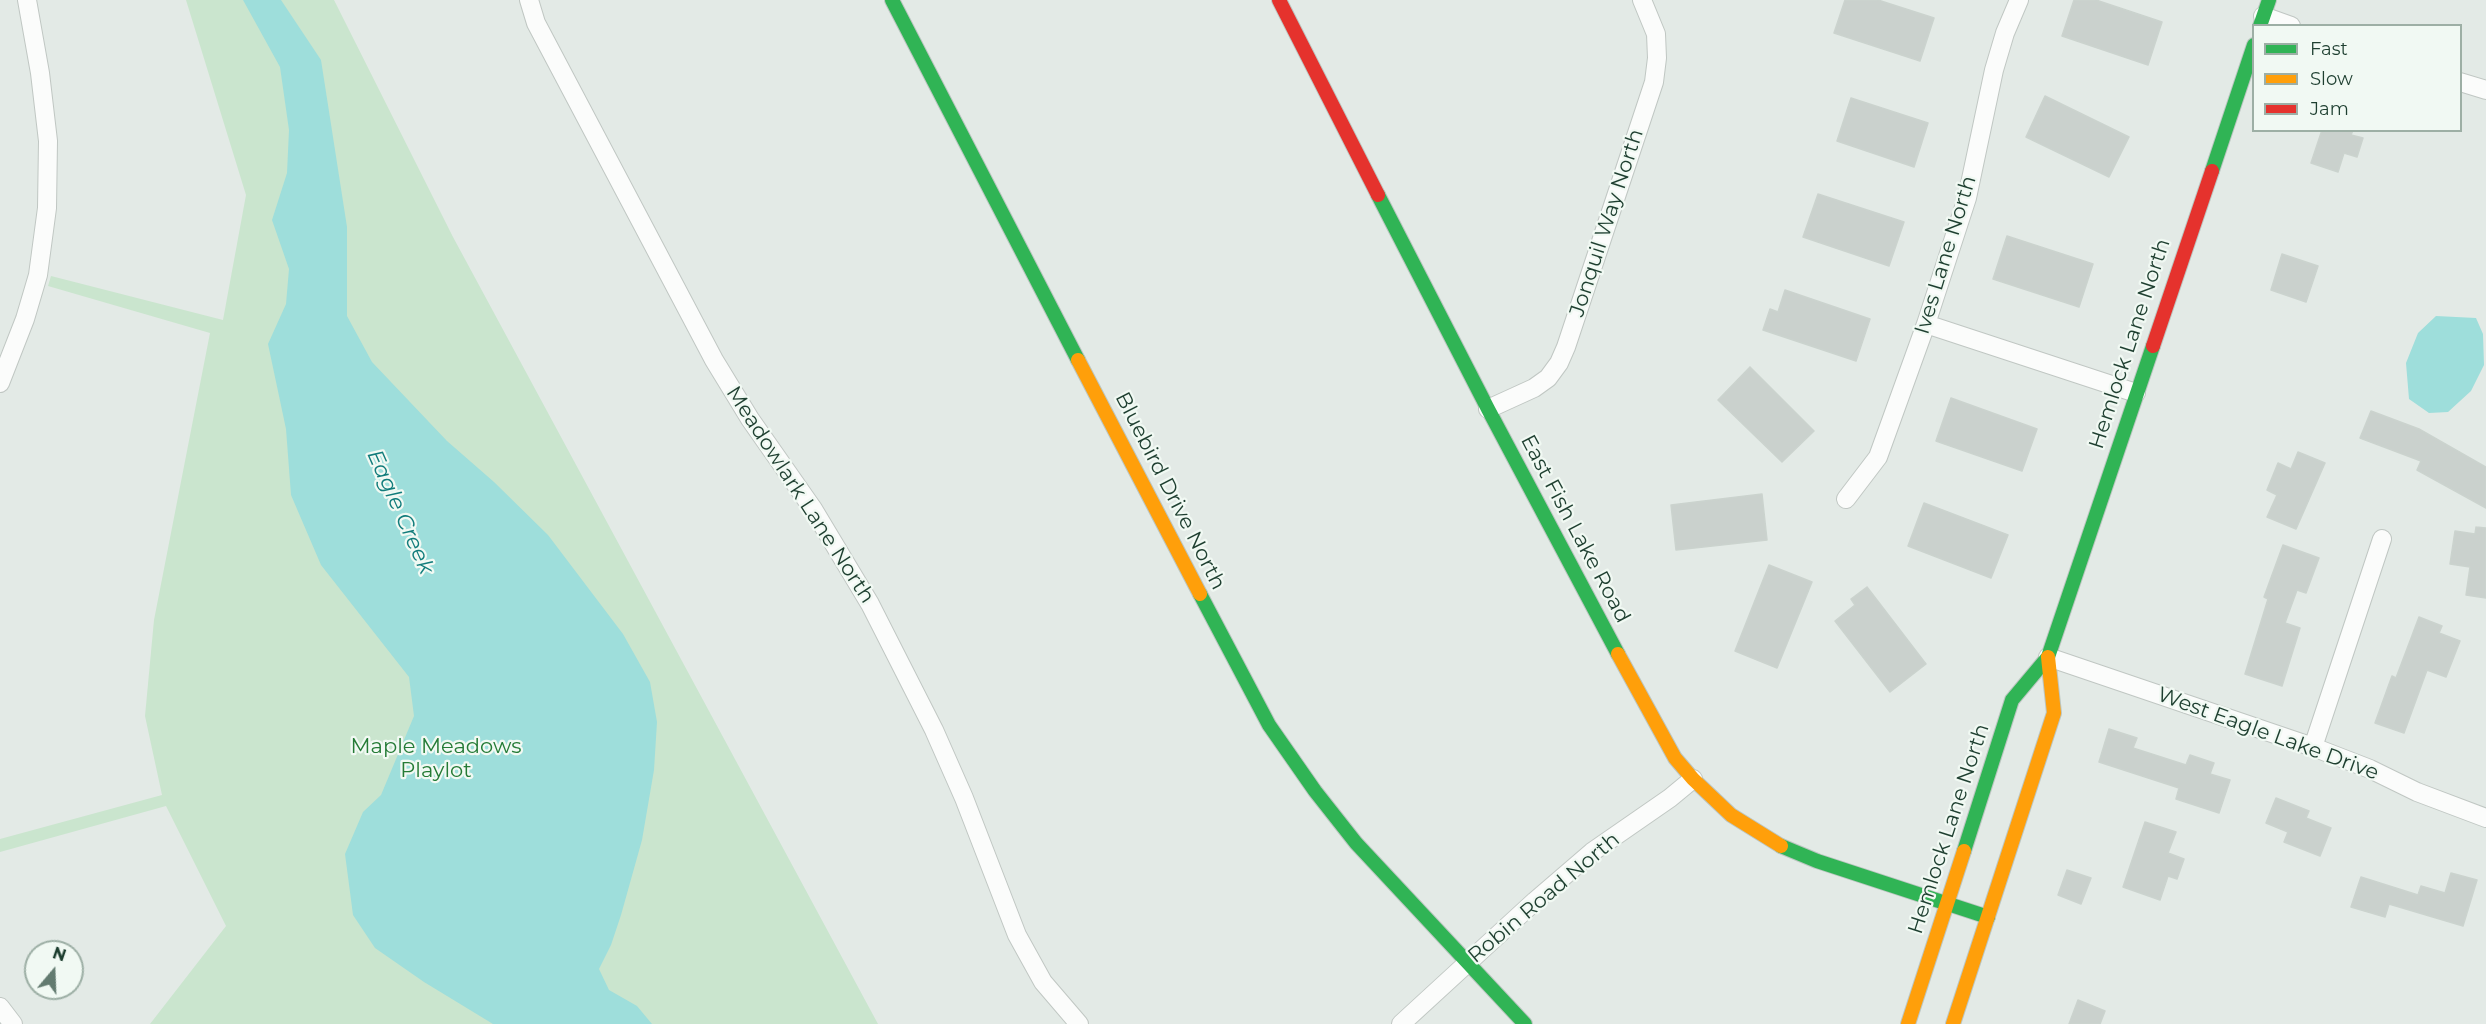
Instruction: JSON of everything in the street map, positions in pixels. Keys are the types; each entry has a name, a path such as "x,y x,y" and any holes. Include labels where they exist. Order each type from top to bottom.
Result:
{"street":[{"path":"0,383 25,320 38,275 47,208 48,141 40,73 27,0"},
{"name":"Meadowlark Lane North","path":"529,0 536,23 714,360 750,419 813,509 870,604 934,730 964,798 1017,935 1043,982 1079,1024"},
{"name":"Bluebird Drive North","path":"892,0 1269,725 1315,791 1356,843 1525,1024"},
{"name":"East Fish Lake Road","path":"1279,0 1488,409 1638,693 1675,758 1693,779 1731,815 1783,846 1817,861 1988,917"},
{"name":"Jonquil Way North","path":"1488,409 1534,388 1548,378 1559,363 1566,347 1654,82 1657,58 1656,34 1642,0"},
{"name":"Ives Lane North","path":"1846,499 1878,457 1926,324 1966,198 1994,70 2005,33 2019,0"},
{"path":"2264,14 2286,24"},
{"name":"Hemlock Lane North","path":"1908,1024 2012,700 2048,657 2252,48"},
{"path":"2462,83 2486,90"},
{"path":"1926,324 2136,393"},
{"path":"2313,747 2382,539"},
{"name":"Hemlock Lane North","path":"1953,1024 2054,713 2048,657"},
{"name":"West Eagle Lake Drive","path":"2048,657 2313,747 2370,769 2416,792 2486,818"},
{"name":"Robin Road North","path":"1401,1024 1467,962 1592,852 1670,798 1693,779"},
{"path":"0,1007 13,1024"}],"green space":[{"name":"Maple Meadows Playlot","path":"186,0 334,0 453,237 878,1024 150,1024 226,926 166,806 0,852 0,839 162,795 145,716 154,620 210,333 48,286 51,276 223,320 246,195"}],"water":[{"name":"Eagle Creek","path":"243,0 281,0 321,60 347,227 347,316 372,362 447,441 494,482 548,535 623,634 650,682 657,722 654,770 642,840 611,945 599,969 609,990 637,1006 652,1024 493,1024 424,982 375,948 353,915 345,854 363,812 381,795 414,716 409,677 321,565 291,495 286,429 268,344 286,304 289,269 272,220 287,173 289,130 280,67"},
{"path":"2436,316 2476,318 2483,334 2484,365 2471,391 2448,412 2429,413 2409,399 2406,363 2418,333"}],"building":[{"path":"1845,0 1878,0 1934,18 1920,61 1834,33"},
{"path":"2074,0 2096,0 2162,22 2148,65 2062,36"},
{"path":"2045,96 2129,137 2109,177 2026,137"},
{"path":"1851,98 1928,123 1914,167 1837,141"},
{"path":"2321,132 2352,132 2351,135 2363,138 2357,157 2344,153 2338,172 2311,163"},
{"path":"1818,194 1904,222 1889,266 1803,237"},
{"path":"2007,236 2093,264 2079,307 1993,279"},
{"path":"2282,254 2318,266 2306,302 2271,290"},
{"path":"1785,290 1870,319 1856,361 1763,330 1770,309 1778,312"},
{"path":"1750,367 1814,431 1782,462 1718,400"},
{"path":"1951,398 2037,429 2022,471 1936,441"},
{"path":"2371,411 2419,429 2486,467 2486,508 2417,470 2421,461 2360,438"},
{"path":"2298,452 2325,463 2296,529 2267,517 2277,495 2267,490 2278,463 2291,469"},
{"path":"1762,494 1767,540 1676,550 1671,505"},
{"path":"1924,503 2008,535 1991,578 1908,546"},
{"path":"2476,527 2486,528 2486,598 2466,595 2470,567 2450,564 2455,531 2475,534"},
{"path":"2283,545 2319,558 2306,593 2297,590 2285,623 2300,628 2282,686 2245,674 2268,599 2264,597"},
{"path":"1769,565 1812,582 1777,668 1735,651"},
{"path":"1867,587 1926,664 1890,692 1835,621 1855,605 1851,599"},
{"path":"2419,617 2442,626 2439,633 2460,641 2446,677 2427,670 2404,733 2375,723 2392,676 2396,678"},
{"path":"2109,729 2137,738 2133,748 2186,765 2190,755 2214,763 2210,774 2230,780 2219,813 2176,799 2179,788 2099,762"},
{"path":"2276,798 2309,811 2306,818 2331,828 2320,856 2284,842 2288,832 2266,823"},
{"path":"2145,822 2176,832 2168,853 2184,859 2177,879 2168,876 2160,900 2123,887"},
{"path":"2067,870 2091,878 2081,904 2058,895"},
{"path":"2451,873 2477,880 2463,926 2389,904 2385,917 2351,907 2361,877 2418,895 2421,886 2445,893"},
{"path":"2078,1000 2105,1011 2100,1024 2069,1024"}],"traffic: fast":[{"path":"892,0 1078,360"},
{"path":"2261,24 2269,0"},
{"path":"2212,171 2252,51"},
{"path":"1378,195 1618,654"},
{"path":"1964,851 2012,700 2048,657 2153,346"},
{"path":"1200,594 1269,725 1315,791 1356,843 1525,1024"},
{"path":"1781,846 1817,861 1988,917"}],"traffic: slow":[{"path":"1078,360 1200,594"},
{"path":"1618,654 1675,758 1693,779 1731,815 1781,846"},
{"path":"1953,1024 2054,713 2048,657"},
{"path":"1908,1024 1964,851"}],"traffic: jam":[{"path":"1279,0 1378,195"},
{"path":"2153,346 2212,171"}]}
